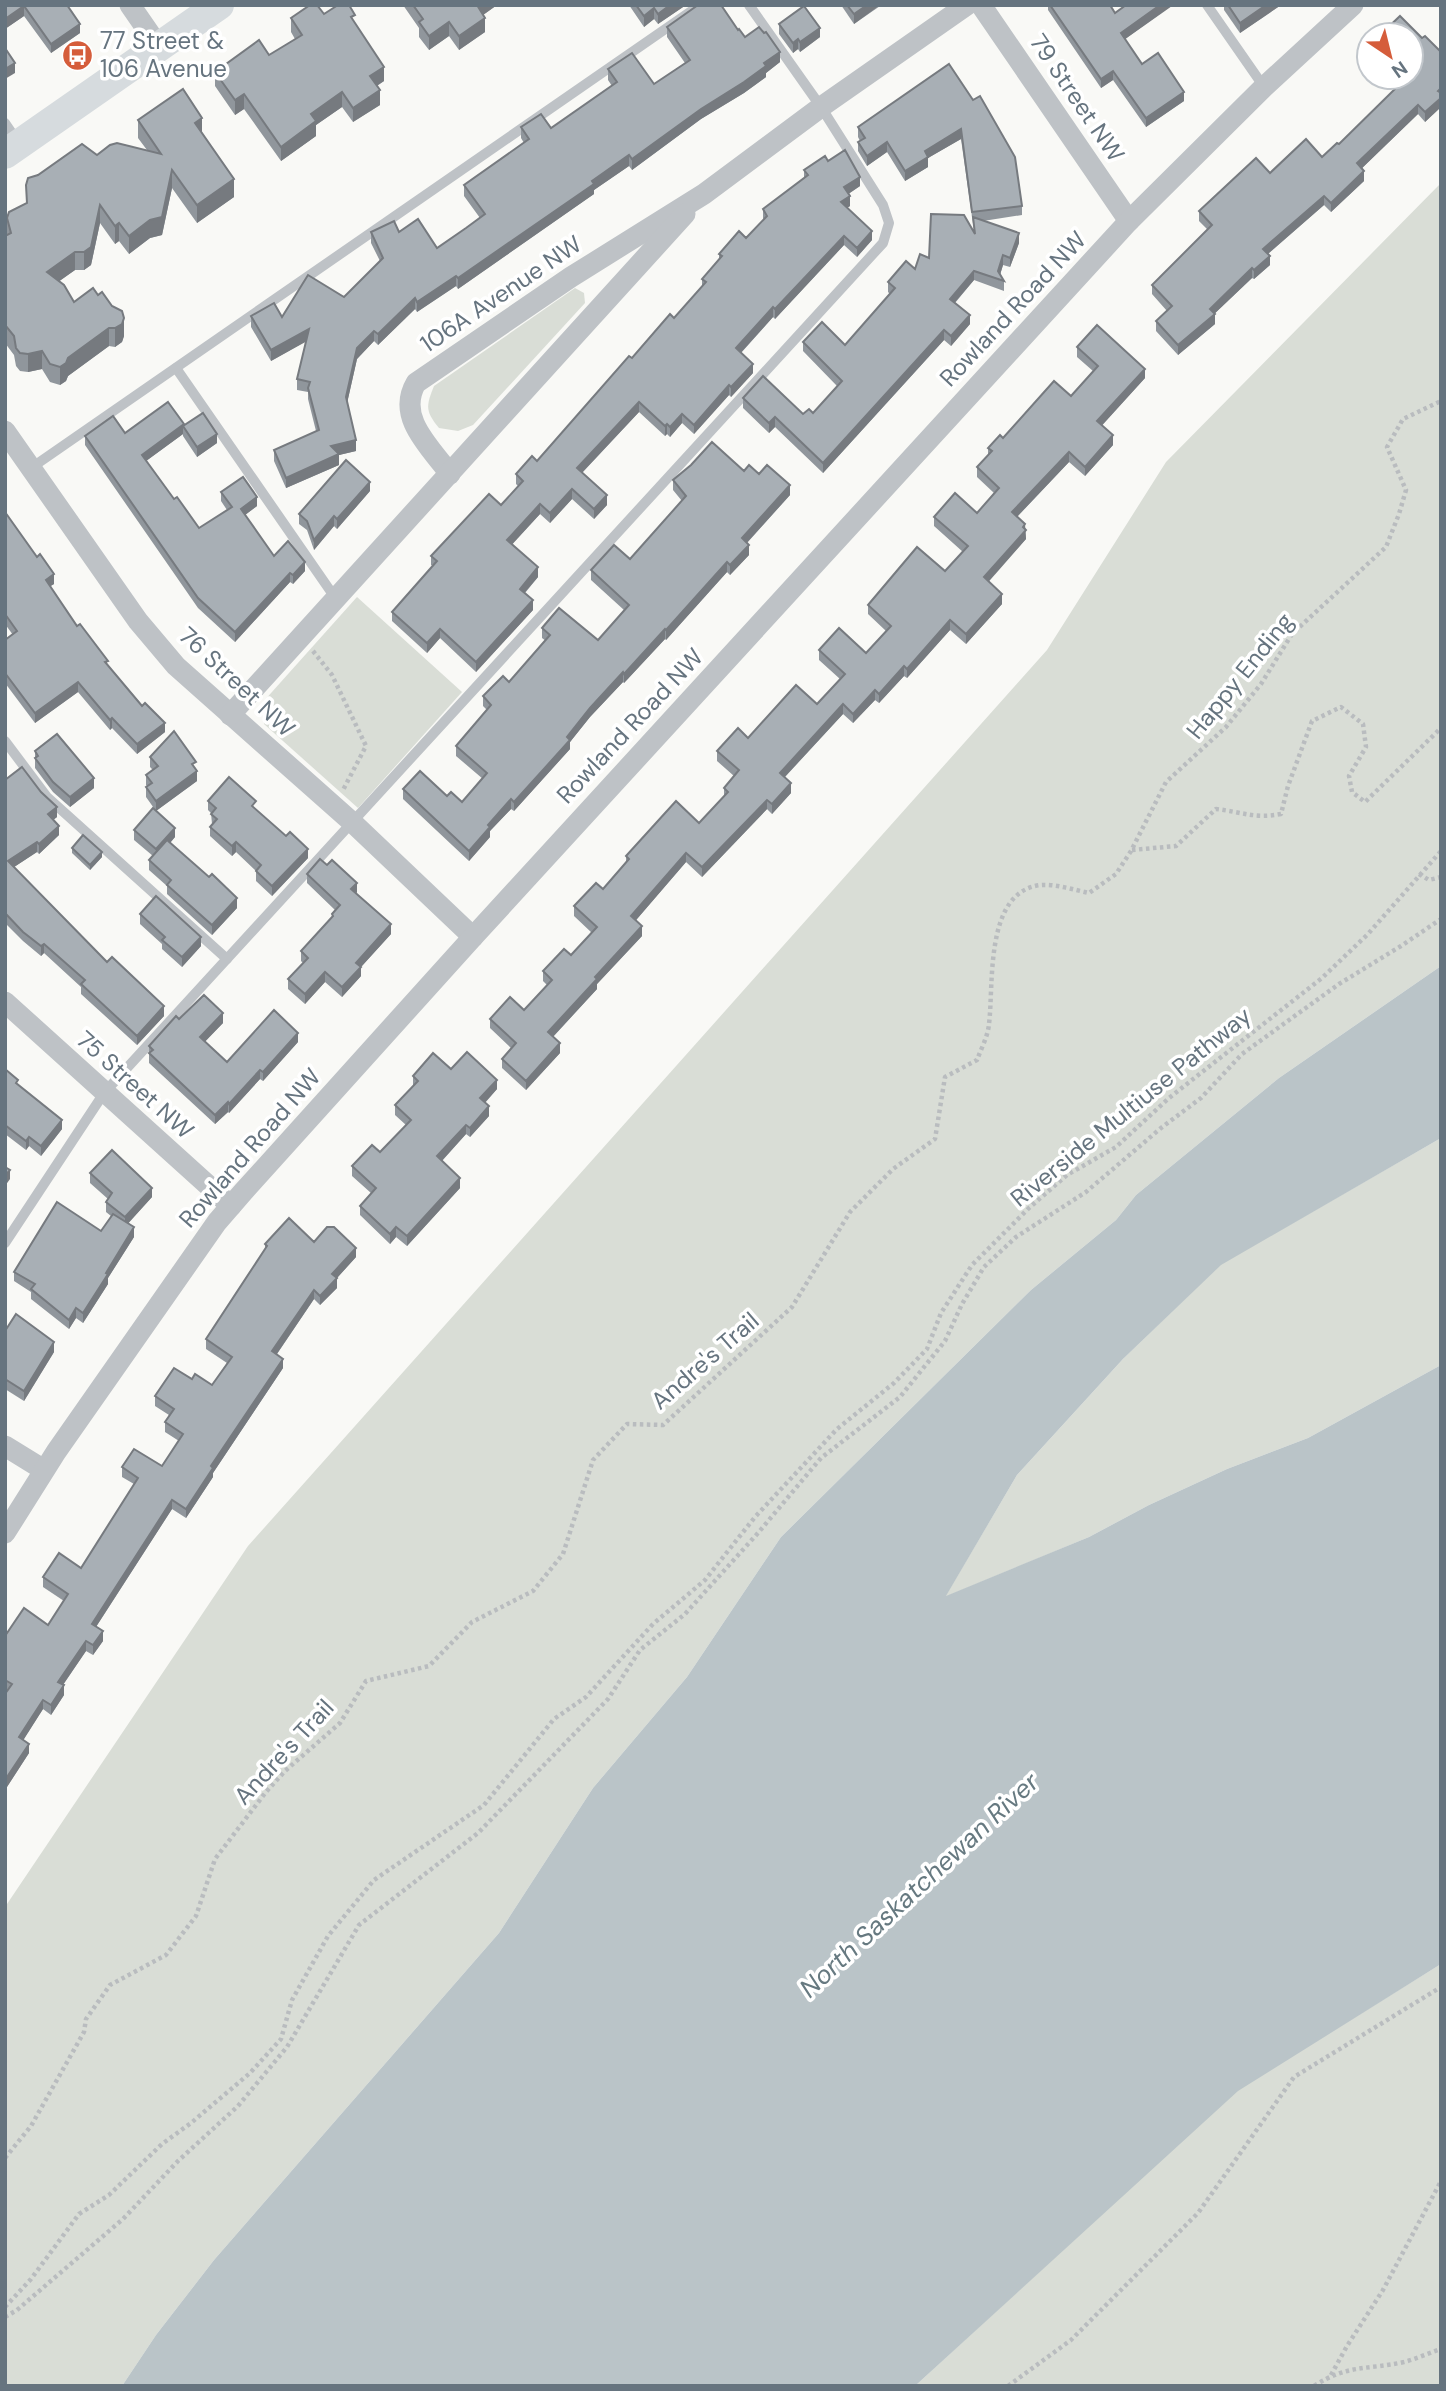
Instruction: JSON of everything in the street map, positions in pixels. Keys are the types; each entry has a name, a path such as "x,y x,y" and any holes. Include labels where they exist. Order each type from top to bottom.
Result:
{"main road":[{"path":"10,140 159,47 219,5"}],"street":[{"path":"130,5 159,47"},
{"name":"106A Avenue NW","path":"450,474 412,421 409,401 416,383 571,277 704,194 821,107 967,5"},
{"name":"79 Street NW","path":"981,5 1129,221"},
{"name":"Rowland Road NW","path":"5,1533 44,1470 217,1222 231,1206 472,936 1129,221 1264,87 1353,5"},
{"name":"106A Avenue NW","path":"230,715 704,194"},
{"name":"76 Street NW","path":"5,430 138,621 176,666 353,823 472,936"},
{"name":"75 Street NW","path":"5,1002 231,1206"},
{"path":"5,1446 44,1470"}],"lane":[{"path":"32,468 701,5"},
{"path":"7,1235 104,1093 883,243 889,223 883,205 821,107 749,5"},
{"path":"1207,5 1264,87"},
{"path":"177,368 337,599"},
{"path":"5,741 47,797 227,959"}],"path":[{"name":"Happy Ending","path":"1131,850 1166,782 1226,727 1261,684 1292,634 1386,547 1406,490 1387,447 1403,419 1441,401"},
{"path":"312,651 332,675 366,746 342,791"},
{"path":"1131,850 1176,846 1216,809 1242,812 1260,818 1281,814 1288,786 1312,721 1341,707 1363,724 1366,747 1349,776 1352,792 1365,802 1441,728"},
{"name":"Andre's Trail","path":"5,2158 31,2126 84,2032 86,2019 110,1985 166,1955 196,1916 215,1860 285,1771 340,1723 366,1681 429,1666 472,1622 533,1591 563,1554 593,1460 626,1424 663,1425 792,1307 850,1212 893,1169 935,1139 945,1077 977,1060 989,1027 992,967 1001,918 1016,894 1041,885 1089,893 1116,874 1131,850"},
{"name":"Riverside Multiuse Pathway","path":"5,2307 32,2279 79,2214 109,2195 162,2144 250,2073 281,2039 292,2000 328,1936 374,1880 484,1805 554,1718 586,1697 653,1624 705,1580 755,1517 837,1429 894,1382 927,1349 942,1313 972,1265 1067,1175 1116,1146 1169,1098 1322,978 1368,934 1441,851"},
{"path":"1419,874 1429,880 1441,877"},
{"path":"5,2317 17,2310 123,2219 178,2161 238,2105 287,2047 359,1926 478,1833 608,1699 640,1650 685,1614 821,1458 900,1397 945,1341 962,1304 984,1267 1016,1237 1086,1192 1201,1098 1242,1054 1339,984 1441,919"},
{"path":"1008,2386 1071,2340 1198,2213 1294,2077 1441,1987"},
{"path":"1331,2375 1383,2290 1441,2181"},
{"path":"1314,2386 1331,2375 1357,2367 1404,2362 1441,2349"}],"shaded area":[{"path":"1441,183 1441,966 1279,1078 1136,1195 1116,1220 1031,1290 781,1537 687,1677 593,1788 499,1933 214,2260 156,2335 122,2386 5,2386 5,1907 248,1546 1047,650 1166,462"},
{"path":"575,288 584,293 585,303 473,425 458,431 439,428 428,408 434,386"},
{"path":"357,597 462,692 358,808 264,724 263,702"},
{"path":"1441,1138 1441,1365 1308,1438 1227,1469 1149,1505 1089,1537 945,1597 1017,1475 1123,1359 1221,1264"},
{"path":"1441,1964 1441,2386 915,2386 1237,2090"}],"water":[{"name":"North Saskatchewan River","path":"1441,966 1441,1138 1221,1265 1123,1359 1017,1475 946,1596 1089,1537 1149,1505 1227,1469 1308,1438 1441,1365 1441,1964 1238,2091 915,2386 122,2386 156,2335 214,2260 499,1933 593,1788 687,1677 781,1537 1031,1290 1116,1220 1136,1195 1279,1078"}],"building":[{"path":"5,5 67,5 80,24 51,44 24,6 5,19"},
{"path":"310,5 317,5 324,14 338,5 349,5 355,15 351,17 384,67 370,76 380,90 353,108 342,92 311,114 316,121 281,147 244,94 235,100 215,72 259,40 269,55 302,35 291,18"},
{"path":"413,5 477,5 485,18 459,36 449,22 429,36 419,22 423,19"},
{"path":"636,5 670,5 658,14 654,8 644,16"},
{"path":"698,5 721,5 745,37 759,27 766,32 780,52 744,82 701,109 632,159 629,155 592,181 594,184 458,278 456,276 417,302 415,298 378,334 374,331 357,348 346,397 356,440 331,446 339,454 286,478 274,450 319,430 308,388 310,382 297,379 309,329 271,350 251,316 274,303 282,317 308,275 344,297 383,258 371,232 394,221 399,232 418,219 437,248 466,228 485,214 464,185 529,139 521,127 541,114 551,128 617,82 608,69 632,53 654,84 690,60 667,27"},
{"path":"847,5 867,5 854,14"},
{"path":"1050,5 1110,5 1115,13 1126,5 1160,5 1121,33 1142,64 1158,53 1184,92 1146,118 1113,71 1101,79"},
{"path":"1228,5 1266,5 1240,23"},
{"path":"804,6 820,28 800,42 798,39 793,43 779,24"},
{"path":"1425,36 1441,52 1441,88 1438,91 1441,98 1425,112 1418,105 1357,163 1364,171 1331,203 1324,196 1263,249 1270,256 1254,270 1252,268 1210,309 1215,314 1178,345 1156,321 1172,306 1152,285 1212,225 1199,211 1256,158 1270,173 1306,139 1322,157 1393,91 1425,91"},
{"path":"5,48 15,63 5,69"},
{"path":"949,64 973,100 980,96 1015,157 1022,206 972,212 961,129 925,151 928,157 905,171 887,142 867,156 858,142 865,138 858,127"},
{"path":"183,89 202,118 195,123 234,179 197,205 172,170 162,217 150,220 129,236 119,223 115,226 100,205 91,247 84,252 75,252 47,272 64,285 74,302 93,288 98,295 102,292 112,306 122,311 122,324 109,328 60,367 50,364 42,351 20,353 16,348 14,336 5,325 5,236 11,233 7,218 9,212 27,203 28,178 38,175 82,144 97,155 117,143 161,154 138,120"},
{"path":"845,150 860,177 844,187 850,196 841,202 872,231 857,248 844,236 775,309 773,307 736,348 753,364 731,387 729,385 694,425 682,414 670,427 667,424 665,426 639,402 577,468 607,495 594,509 572,489 550,513 540,504 507,540 538,567 520,589 533,600 476,662 440,629 427,643 392,612 437,561 431,556 489,494 501,505 523,481 516,474 532,456 537,461 629,356 632,358 670,314 674,318 706,282 702,279 739,231 746,238 767,216 763,209 808,175 804,170 825,156 828,161"},
{"path":"931,214 964,215 975,234 973,217 1019,233 1010,258 1003,255 998,271 1004,281 974,271 950,299 970,315 951,336 944,330 823,463 775,417 769,423 743,398 763,376 803,414 809,409 813,413 842,381 803,342 822,322 845,345 895,288 888,282 906,261 915,269 920,254 929,258"},
{"path":"1097,325 1145,369 1097,421 1113,435 1085,467 1069,452 1012,512 1025,524 1023,527 1026,530 984,577 1002,594 966,634 950,620 907,669 904,666 879,694 875,690 853,714 843,704 780,773 791,783 772,804 767,800 702,867 686,853 631,916 642,926 548,1032 560,1043 526,1081 502,1059 516,1043 490,1019 510,997 524,1010 552,980 543,971 564,949 571,955 597,927 574,906 596,883 603,889 629,859 626,856 676,801 699,823 728,792 724,788 739,770 717,751 738,728 748,738 796,685 817,704 845,674 819,650 839,628 866,653 891,626 868,605 917,547 945,571 968,546 934,517 955,493 977,513 999,488 977,467 992,451 988,448 1000,435 1003,438 1054,381 1071,396 1098,366 1077,347"},
{"path":"168,402 184,424 142,455 174,499 177,497 199,528 232,507 221,492 243,477 257,497 241,509 274,556 288,541 305,562 293,575 290,573 235,632 198,598 85,436 113,416 125,433"},
{"path":"203,413 217,434 197,447 183,426"},
{"path":"712,442 744,471 749,465 759,474 767,465 790,485 742,538 749,545 730,565 727,562 590,708 567,737 570,740 514,802 511,799 469,851 403,789 420,771 447,796 451,792 462,802 487,773 456,746 491,705 483,696 503,676 509,682 550,635 542,628 559,608 598,640 629,605 591,570 614,545 630,559 686,496 673,480"},
{"path":"346,460 370,482 337,519 334,516 314,540 307,521 299,514"},
{"path":"5,512 37,557 40,554 54,574 46,580 77,626 80,624 108,661 105,662 142,706 145,703 165,723 137,744 112,718 110,720 78,682 35,713 5,673 5,640 17,631 5,614"},
{"path":"174,731 196,762 192,764 197,771 156,801 146,787 152,783 146,775 158,766 150,757"},
{"path":"57,734 94,778 70,797 53,782 35,758 38,756 35,751"},
{"path":"22,767 41,792 57,807 48,814 59,826 39,844 37,842 8,861 107,962 112,957 164,1006 137,1036 81,984 85,980 44,944 41,946 23,932 5,913 5,780"},
{"path":"229,777 256,801 252,806 286,836 290,832 308,849 272,886 256,871 261,865 236,842 232,846 210,827 217,819 211,814 216,808 208,801"},
{"path":"153,808 175,828 156,849 134,830"},
{"path":"83,835 102,852 90,865 72,848"},
{"path":"167,840 209,877 212,874 237,898 212,925 167,885 171,880 149,860"},
{"path":"320,859 327,865 332,860 357,883 351,889 391,924 356,963 361,967 342,987 325,972 305,994 288,979 308,958 301,951 340,905 307,874"},
{"path":"156,896 201,937 182,957 162,940 165,937 140,914"},
{"path":"204,995 223,1013 200,1037 227,1062 274,1010 298,1033 263,1072 260,1070 229,1104 228,1102 215,1115 149,1053 153,1050 149,1046 176,1016 179,1019"},
{"path":"467,1052 497,1080 480,1098 489,1106 470,1128 466,1125 437,1156 460,1178 407,1236 396,1227 390,1234 360,1206 376,1188 352,1166 372,1145 380,1152 411,1120 395,1105 418,1081 413,1076 433,1053 451,1069"},
{"path":"5,1069 18,1080 16,1083 62,1120 41,1146 29,1137 26,1141 5,1125"},
{"path":"112,1150 152,1188 125,1217 106,1202 112,1193 90,1173"},
{"path":"57,1202 101,1231 113,1214 134,1227 83,1313 76,1308 69,1320 31,1289 35,1284 14,1272"},
{"path":"289,1218 314,1242 327,1227 334,1227 356,1248 332,1274 337,1278 320,1296 314,1290 272,1351 283,1359 211,1466 213,1468 186,1509 172,1500 92,1624 103,1631 93,1645 86,1641 58,1682 64,1685 51,1705 43,1700 19,1737 29,1744 5,1780 5,1694 12,1684 5,1680 5,1636 24,1608 48,1625 68,1594 43,1577 59,1553 81,1568 138,1478 122,1467 134,1449 162,1466 183,1434 165,1422 174,1409 155,1396 174,1368 192,1379 195,1374 212,1385 232,1357 206,1339 267,1246 265,1244"},
{"path":"16,1314 54,1342 24,1391 5,1379 5,1331"}],"place":[{"name":"77 Street & 106 Avenue","path":"77,55"}]}
